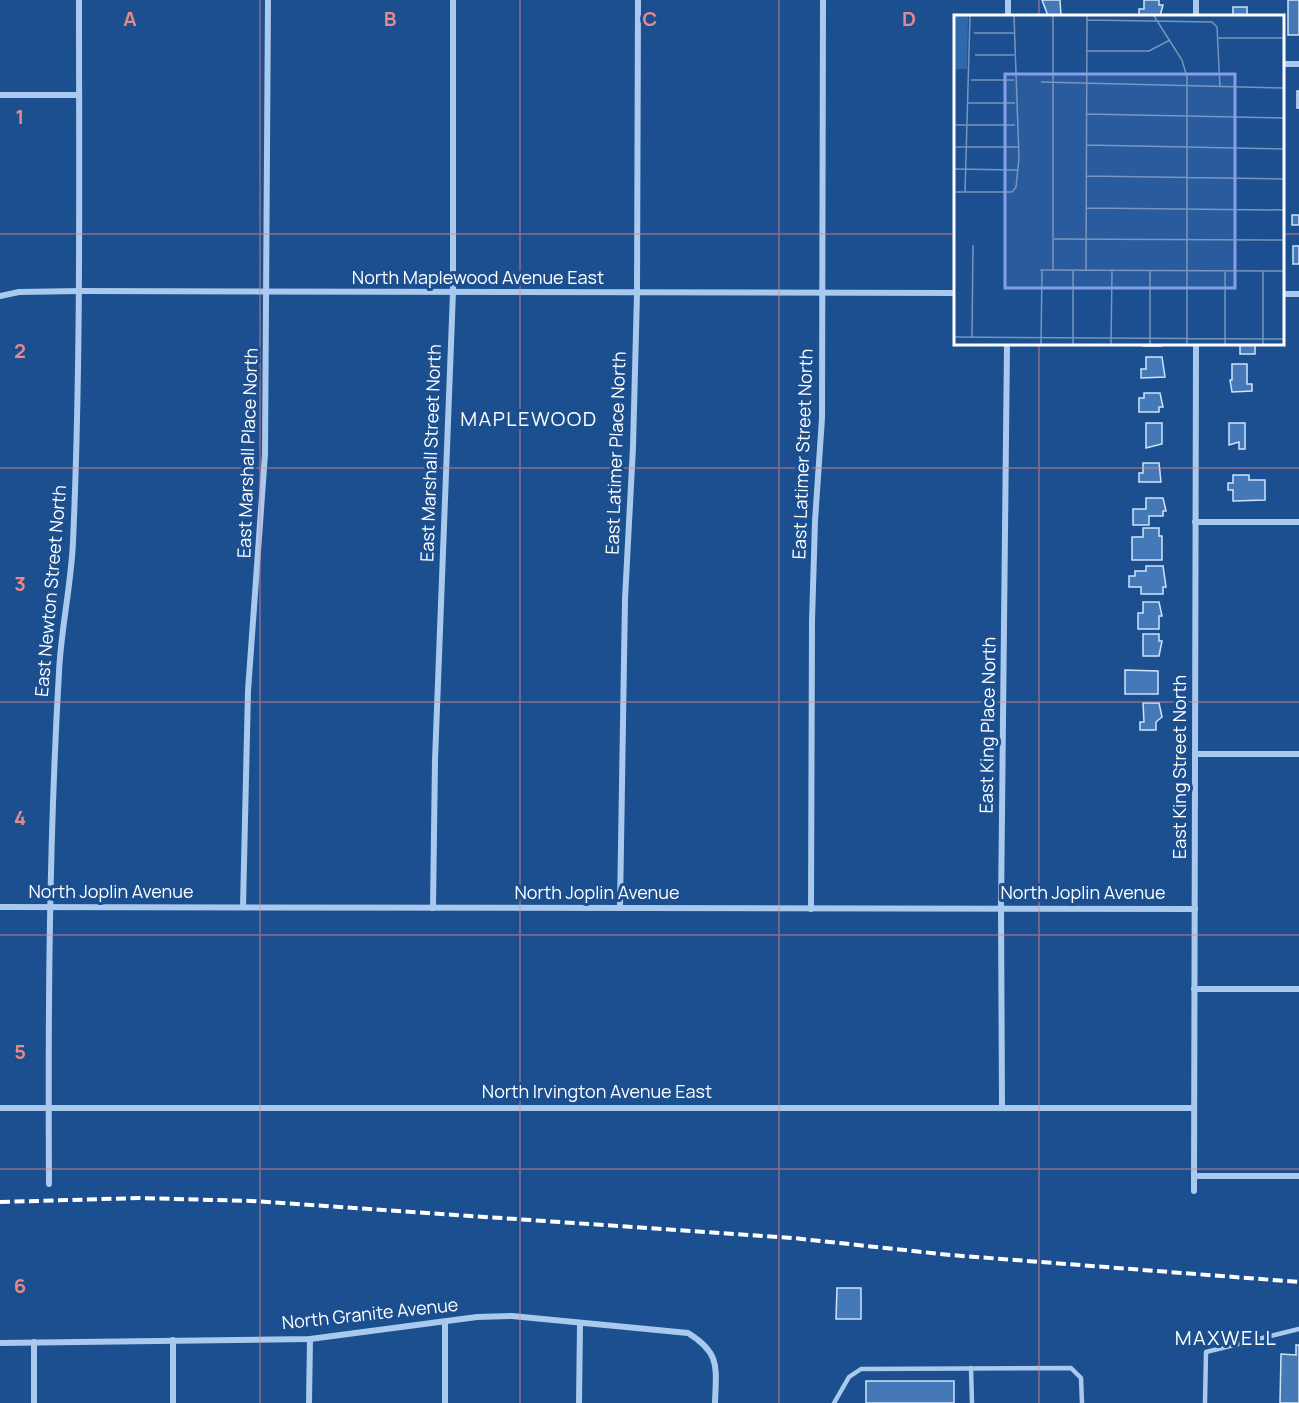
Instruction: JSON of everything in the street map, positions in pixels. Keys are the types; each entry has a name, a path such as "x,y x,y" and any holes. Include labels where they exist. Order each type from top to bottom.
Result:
{"street":[{"name":"East Newton Street North","path":"49,1184 49,906 59,668 73,546 80,291 79,0"},
{"name":"East Marshall Place North","path":"243,907 248,691 265,454 268,292 268,0"},
{"name":"East Marshall Street North","path":"433,908 435,760 453,292 453,0"},
{"name":"East Latimer Place North","path":"620,907 625,599 633,447 637,294 638,0"},
{"name":"East Latimer Street North","path":"811,909 812,621 815,521 822,418 823,0"},
{"path":"0,95 79,94"},
{"name":"North Maplewood Avenue East","path":"0,296 19,292 80,291 954,293"},
{"name":"East King Place North","path":"1002,1106 1001,907 1007,345"},
{"name":"East King Street North","path":"1194,1191 1196,345"},
{"path":"1195,522 1299,522"},
{"path":"1195,754 1299,754"},
{"name":"North Joplin Avenue","path":"0,907 1195,909"},
{"path":"1194,989 1299,989"},
{"name":"North Irvington Avenue East","path":"0,1108 1002,1106 1194,1108"},
{"path":"1194,1176 1299,1176"},
{"name":"North Granite Avenue","path":"0,1343 310,1339 512,1316 688,1333 705,1343 715,1361 715,1403"},
{"path":"445,1322 445,1403"},
{"path":"579,1403 580,1324"},
{"path":"309,1403 310,1339"},
{"path":"173,1340 173,1403"},
{"path":"34,1342 34,1403"}],"lane":[{"path":"1205,1403 1206,1352 1299,1329"},
{"path":"971,1368 972,1403"},
{"path":"834,1403 849,1377 861,1369 971,1368 1071,1368 1081,1378 1082,1403"}],"building":[{"path":"1042,0 1060,0 1061,15 1048,15"},
{"path":"1144,0 1159,0 1159,5 1163,5 1160,15 1139,15 1139,9 1144,9"},
{"path":"1288,0 1299,0 1299,35 1288,35"},
{"path":"1233,7 1247,7 1247,15 1233,15"},
{"path":"1297,91 1299,91 1299,108 1297,108"},
{"path":"1292,215 1299,215 1299,225 1292,225"},
{"path":"1293,246 1299,246 1299,264 1293,264"},
{"path":"1240,345 1255,345 1255,354 1240,354"},
{"path":"1146,357 1162,357 1165,377 1141,378 1141,369 1146,369"},
{"path":"1232,364 1247,364 1247,384 1252,384 1252,391 1232,392 1230,380 1232,380"},
{"path":"1144,393 1160,393 1163,407 1159,407 1159,412 1139,412 1139,398 1144,398"},
{"path":"1146,423 1162,423 1162,444 1146,448"},
{"path":"1229,423 1245,423 1245,449 1239,449 1239,442 1229,445"},
{"path":"1143,463 1159,463 1161,482 1139,482 1139,473 1143,473"},
{"path":"1233,475 1249,475 1249,480 1265,480 1265,500 1233,501 1233,490 1228,490 1228,483 1233,483"},
{"path":"1146,498 1163,498 1166,511 1163,511 1163,516 1149,516 1149,525 1133,525 1133,509 1146,509"},
{"path":"1143,528 1159,528 1159,536 1162,536 1162,560 1132,560 1132,537 1143,537"},
{"path":"1146,566 1163,566 1166,587 1163,587 1163,594 1141,594 1141,587 1129,587 1129,576 1135,576 1135,571 1146,571"},
{"path":"1143,602 1159,602 1162,616 1159,616 1159,629 1138,629 1138,613 1143,613"},
{"path":"1143,634 1159,634 1159,641 1162,641 1159,656 1143,656"},
{"path":"1125,670 1158,671 1158,694 1125,694"},
{"path":"1143,703 1159,703 1162,717 1156,722 1156,730 1140,730 1140,722 1144,722"},
{"path":"837,1288 861,1288 861,1319 836,1319"},
{"path":"1296,1345 1299,1345 1299,1403 1280,1403 1281,1354 1296,1355"},
{"path":"866,1381 954,1381 954,1403 866,1403"}],"railway":[{"path":"0,1202 140,1198 252,1201 793,1238 950,1255 1299,1282"}],"district":[{"name":"MAPLEWOOD","path":"529,419"},
{"name":"MAXWELL","path":"1226,1338"}]}
